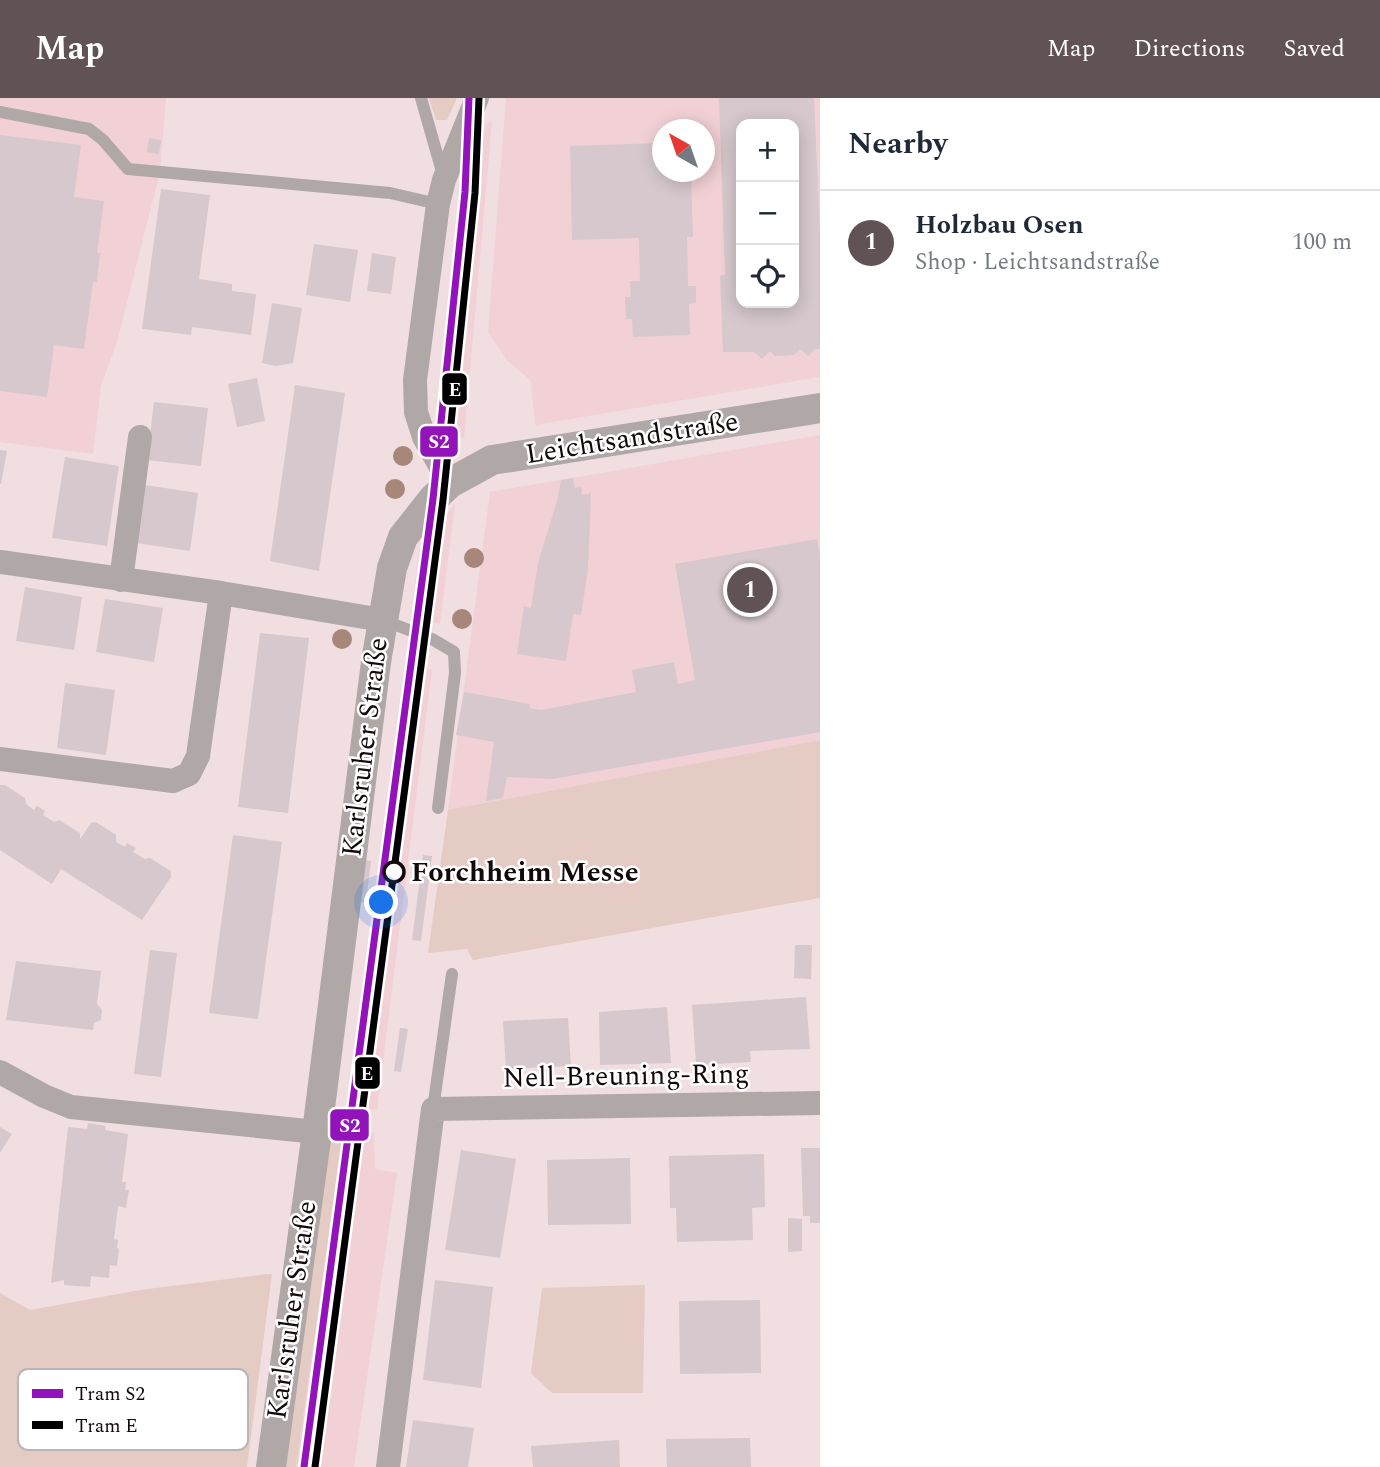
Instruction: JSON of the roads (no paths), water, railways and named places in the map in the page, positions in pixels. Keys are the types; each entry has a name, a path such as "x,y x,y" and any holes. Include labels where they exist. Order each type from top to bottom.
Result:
{"street":[{"path":"450,483 424,437 416,412 415,380 441,192 477,98"},
{"name":"Leichtsandstraße","path":"450,483 492,460 820,408"},
{"path":"121,580 140,437"},
{"name":"Karlsruher Straße","path":"271,1467 391,568 404,537 433,499 450,483"},
{"path":"0,562 221,593 382,620"},
{"path":"0,759 173,781 189,774 198,756 221,593"},
{"path":"0,1072 71,1107 317,1132"},
{"name":"Nell-Breuning-Ring","path":"433,1109 820,1103"},
{"path":"388,1467 433,1109"}],"lane":[{"path":"0,112 89,129 103,140 128,169 390,193 441,192 421,98"},
{"path":"382,620 432,639 454,652 455,673 438,808"},
{"path":"433,1109 452,974"}],"tram line":[{"name":"S2","path":"304,1467 433,499 465,192 469,98"},
{"name":"E","path":"315,1467 443,500 475,193 479,98"}],"place":[{"name":"Holzbau Osen","path":"750,590"},
{"name":"Forchheim Messe","path":"394,872"}]}
